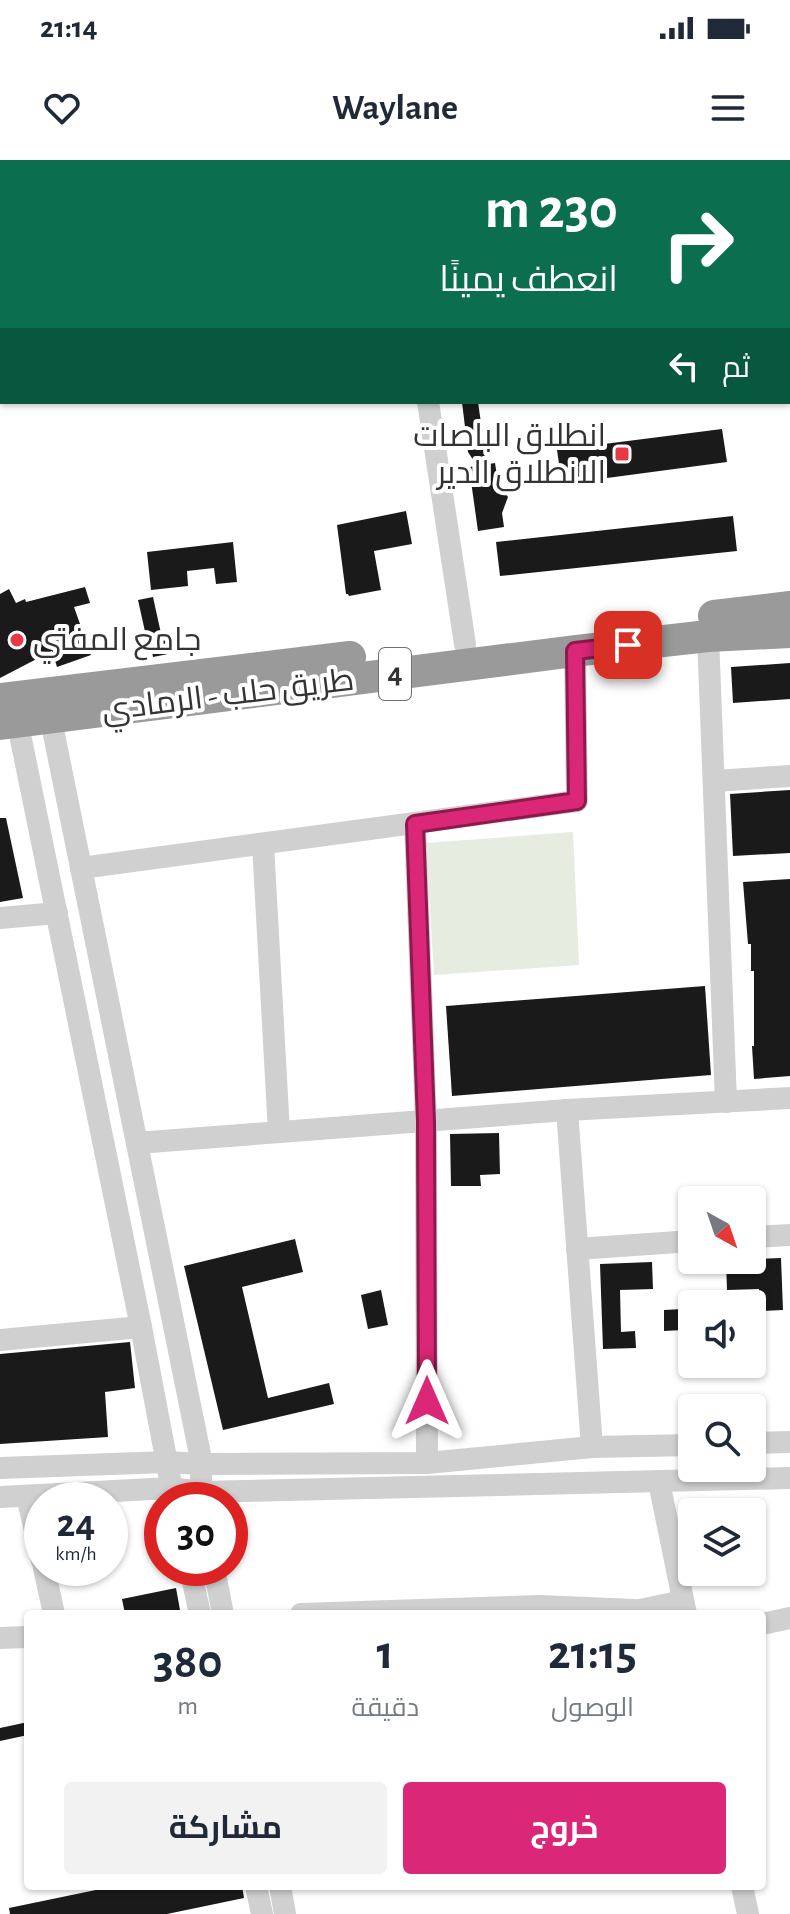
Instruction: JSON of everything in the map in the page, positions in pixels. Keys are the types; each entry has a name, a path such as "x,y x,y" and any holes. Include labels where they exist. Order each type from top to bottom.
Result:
{"highway":[{"name":"طريق حلب - الرمادي","path":"48,706 465,644 790,607"},
{"name":"طريق حلب - الرمادي","path":"7,710 708,636 790,632"}],"street":[{"path":"428,404 465,644"},
{"path":"708,636 726,1102"},
{"path":"81,868 577,801 575,651"},
{"path":"48,706 202,1464 201,1482"},
{"path":"7,710 57,913 171,1482"},
{"path":"714,781 790,776"},
{"path":"415,824 426,1122 427,1463"},
{"path":"263,844 279,1132"},
{"path":"0,918 57,913"},
{"path":"137,1143 567,1110 790,1098"},
{"path":"567,1110 592,1447"},
{"path":"766,1236 790,1235"},
{"path":"577,1249 678,1242"},
{"path":"0,1340 141,1327"},
{"path":"766,1443 790,1442"},
{"path":"0,1468 167,1462 427,1463 592,1447 678,1445"},
{"path":"248,1495 790,1478"},
{"path":"650,1610 685,1607 659,1482"},
{"path":"0,1497 24,1496"},
{"path":"48,1586 53,1610"},
{"path":"194,1586 199,1610"},
{"path":"218,1586 222,1610"},
{"path":"421,1610 541,1606 598,1610"},
{"path":"766,1623 790,1618"},
{"path":"0,1638 24,1637"},
{"path":"256,1890 256,1913"},
{"path":"281,1890 285,1914"},
{"path":"743,1890 748,1914"}],"shaded area":[{"path":"573,832 579,965 434,975 426,843"}],"building":[{"path":"462,404 478,404 487,448 482,465 495,463 498,482 508,497 502,513 504,527 478,531 469,467 477,466 468,452"},
{"path":"722,429 727,462 562,484 557,450"},
{"path":"406,511 412,544 374,551 381,590 346,594 337,525"},
{"path":"733,516 737,551 500,576 496,542"},
{"path":"233,542 237,582 216,584 214,568 187,571 188,586 151,590 147,552"},
{"path":"85,587 90,603 74,607 91,655 57,667 52,651 0,678 0,594 9,589 16,603"},
{"path":"153,597 162,638 170,637 173,653 153,657 138,600"},
{"path":"790,663 790,699 733,703 731,667"},
{"path":"790,790 790,853 733,856 730,794"},
{"path":"0,818 6,818 23,898 0,902"},
{"path":"790,879 790,1076 754,1079 754,971 751,971 751,944 748,944 743,882"},
{"path":"705,986 711,1075 452,1096 446,1006"},
{"path":"499,1133 500,1174 480,1175 481,1186 451,1186 450,1134"},
{"path":"295,1239 303,1272 242,1287 268,1398 329,1383 334,1404 223,1430 184,1266"},
{"path":"781,1258 783,1310 766,1311 766,1290 727,1290 726,1274 766,1274 766,1259"},
{"path":"652,1262 653,1289 620,1290 621,1332 635,1331 636,1348 603,1349 600,1264"},
{"path":"381,1290 388,1325 368,1329 361,1295"},
{"path":"678,1309 678,1330 664,1331 664,1310"},
{"path":"130,1342 135,1388 105,1392 108,1437 0,1444 0,1354"},
{"path":"176,1588 180,1610 124,1610 122,1599"},
{"path":"24,1723 24,1736 0,1741 0,1728"},
{"path":"96,1890 243,1890 244,1898 167,1914 10,1914 9,1908"}],"place":[{"name":"انطلاق الباصات الانطلاق الدير","path":"622,454"},
{"name":"جامع المفتي","path":"17,640"}],"route":[{"path":"427,1401 426,1122 415,824 577,801 575,651 628,645"}]}
